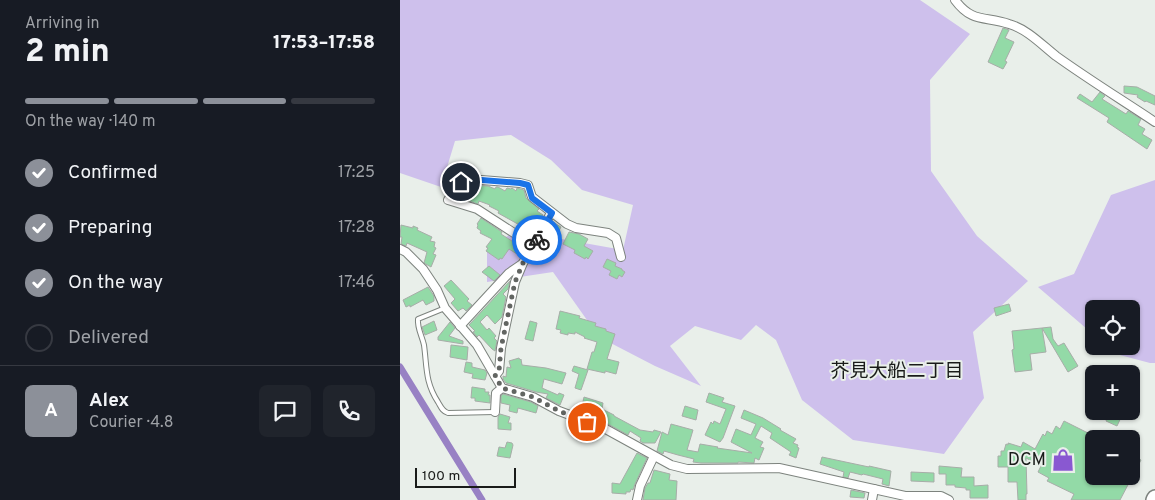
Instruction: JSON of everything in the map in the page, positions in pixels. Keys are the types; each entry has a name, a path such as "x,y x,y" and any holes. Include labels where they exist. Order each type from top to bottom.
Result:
{"street":[{"path":"955,0 970,15 1010,24 1026,33 1155,122"},
{"path":"534,246 477,210 448,200 461,182 469,179 528,185 532,198 567,224 576,228 608,233 616,238 621,257"},
{"path":"495,376 499,371 501,348 515,282 523,263 552,213"},
{"path":"400,249 406,252 423,269 437,290 445,308 477,346 502,388 533,397 559,411 602,427 670,465 687,469 779,468 905,496 941,496 949,500"},
{"path":"460,326 509,273 523,263"},
{"path":"495,412 496,393 502,388"},
{"path":"637,500 640,486 654,456"},
{"path":"872,500 874,489"}],"lane":[{"path":"445,308 418,319 417,324 424,343 428,383 432,392 444,411 448,413 495,412"}],"shaded area":[{"path":"400,0 920,0 970,34 930,80 931,171 977,236 1028,281 973,332 984,398 944,454 853,440 802,400 776,340 756,325 741,340 695,326 670,346 701,386 655,366 599,337 553,272 487,282 487,247 517,231 623,250 633,205 582,190 551,160 511,135 455,141 441,187 400,173"},
{"path":"1155,180 1155,363 1120,355 1140,355 1140,300 1085,300 1085,327 1038,287 1074,274 1111,195"}],"building":[{"path":"1003,28 1009,30 1005,38 1014,42 1003,69 988,62"},
{"path":"1124,86 1137,87 1155,96 1155,105 1145,102 1137,97 1138,95 1124,93"},
{"path":"1100,92 1105,96 1102,99 1126,114 1128,111 1141,119 1138,125 1145,129 1142,134 1152,140 1147,149 1107,122 1109,118 1077,98 1080,94 1092,102"},
{"path":"470,185 488,186 495,189 498,187 505,191 507,188 512,188 516,191 517,188 524,190 526,198 543,215 532,234 498,213 499,211 490,205 479,201 478,204 460,198 465,187"},
{"path":"481,218 502,232 501,234 522,245 517,254 509,249 502,259 500,258 499,260 486,251 488,248 486,247 492,239 480,233 481,231 477,228"},
{"path":"553,222 561,227 550,247 541,242"},
{"path":"401,225 413,228 413,226 432,237 430,241 435,242 434,247 436,248 433,254 436,255 431,267 424,263 427,252 407,243 406,246 401,244"},
{"path":"569,232 579,234 588,239 584,246 593,251 588,259 574,253 575,250 563,244"},
{"path":"607,259 616,263 615,266 625,272 622,277 619,275 617,279 609,275 611,271 603,267"},
{"path":"489,266 500,275 494,281 482,272"},
{"path":"451,280 469,299 467,301 472,305 466,311 463,308 458,311 451,303 455,299 444,286"},
{"path":"510,281 508,289 503,294 506,297 502,317 495,324 487,315 480,322 496,336 494,338 497,341 495,351 479,335 477,337 473,332 475,331 469,325"},
{"path":"428,287 434,296 434,301 426,305 423,300 410,307 410,305 406,307 403,300"},
{"path":"1009,304 1011,311 996,316 994,308"},
{"path":"560,311 580,316 579,318 596,323 595,326 615,334 607,359 619,362 616,374 587,369 597,342 584,338 575,332 575,334 568,333 568,335 560,333 561,330 556,329"},
{"path":"434,321 437,330 425,335 422,327"},
{"path":"530,321 537,323 533,341 525,339"},
{"path":"450,322 455,328 449,336 463,341 463,344 438,340 438,337"},
{"path":"1051,327 1053,339 1058,346 1064,343 1078,366 1068,372 1042,328"},
{"path":"1042,328 1046,352 1030,354 1032,370 1015,372 1012,331"},
{"path":"451,345 468,347 467,360 450,357"},
{"path":"519,358 522,365 566,373 562,384 544,379 542,388 558,395 559,393 564,395 560,405 546,398 548,394 506,383 503,376 506,377 507,367 511,368 509,361"},
{"path":"466,362 472,363 472,367 485,370 487,373 485,380 472,378 473,374 464,372"},
{"path":"574,366 588,370 581,390 575,388 579,374 572,371"},
{"path":"472,387 485,389 485,392 489,392 490,403 475,401 475,398 471,398"},
{"path":"709,393 724,398 722,402 735,406 720,442 705,435 711,422 713,424 714,421 720,424 726,409 706,402"},
{"path":"503,394 531,402 538,406 536,413 518,408 517,413 509,411 510,405 501,403 501,396"},
{"path":"584,397 603,403 602,409 640,430 661,432 655,443 643,443 640,441 641,438 630,431 628,435 594,418 596,412 584,408 582,414 575,411 577,406 582,406"},
{"path":"685,406 698,410 696,420 682,416"},
{"path":"744,410 763,418 796,439 793,443 798,445 797,447 799,448 796,458 789,455 791,452 770,438 772,433 761,426 755,438 763,442 760,447 764,448 759,460 755,458 754,463 701,463 693,462 694,459 664,451 663,454 657,451 662,432 668,435 671,424 693,430 687,450 698,452 700,444 752,453 731,442 736,429 751,435 756,424 741,418"},
{"path":"500,414 510,417 508,423 511,423 511,430 498,429 498,417"},
{"path":"1106,420 1120,420 1117,426"},
{"name":"DCM","path":"1064,421 1085,432 1085,485 1128,485 1120,500 1071,500 1074,494 1047,481 1049,478 1038,472 1041,466 1026,458 1026,500 1018,500 1017,482 1008,482 1008,467 998,467 998,456 1001,456 1001,451 1004,451 1008,443 1021,447 1023,442 1035,449 1043,434 1045,436 1047,431 1052,434 1056,426 1060,429"},
{"path":"507,442 513,445 510,458 497,456 499,447 505,448"},
{"path":"637,453 647,458 633,490 631,489 626,494 612,493 612,483 620,484"},
{"path":"822,457 891,471 889,486 882,484 883,479 863,474 850,472 848,478 843,477 844,472 820,464"},
{"path":"939,466 962,468 961,477 974,477 974,486 988,485 988,498 970,498 970,490 955,487 955,485 946,485 946,474 939,474"},
{"path":"654,470 670,474 669,480 677,481 676,500 643,500 645,488 650,483"},
{"path":"911,472 934,473 934,482 911,481"},
{"path":"851,490 865,493 864,498 850,497"}],"waterway":[{"path":"400,367 482,500"}],"way so far":[{"path":"537,240 523,263 515,282 501,348 499,371 495,376 502,388 533,397 559,411 587,422"}],"place":[{"name":"DCM","path":"1063,460"}],"district":[{"name":"芥見大船二丁目","path":"897,372"}],"route":[{"path":"461,182 469,179 528,185 532,198 552,213 537,240"}]}
